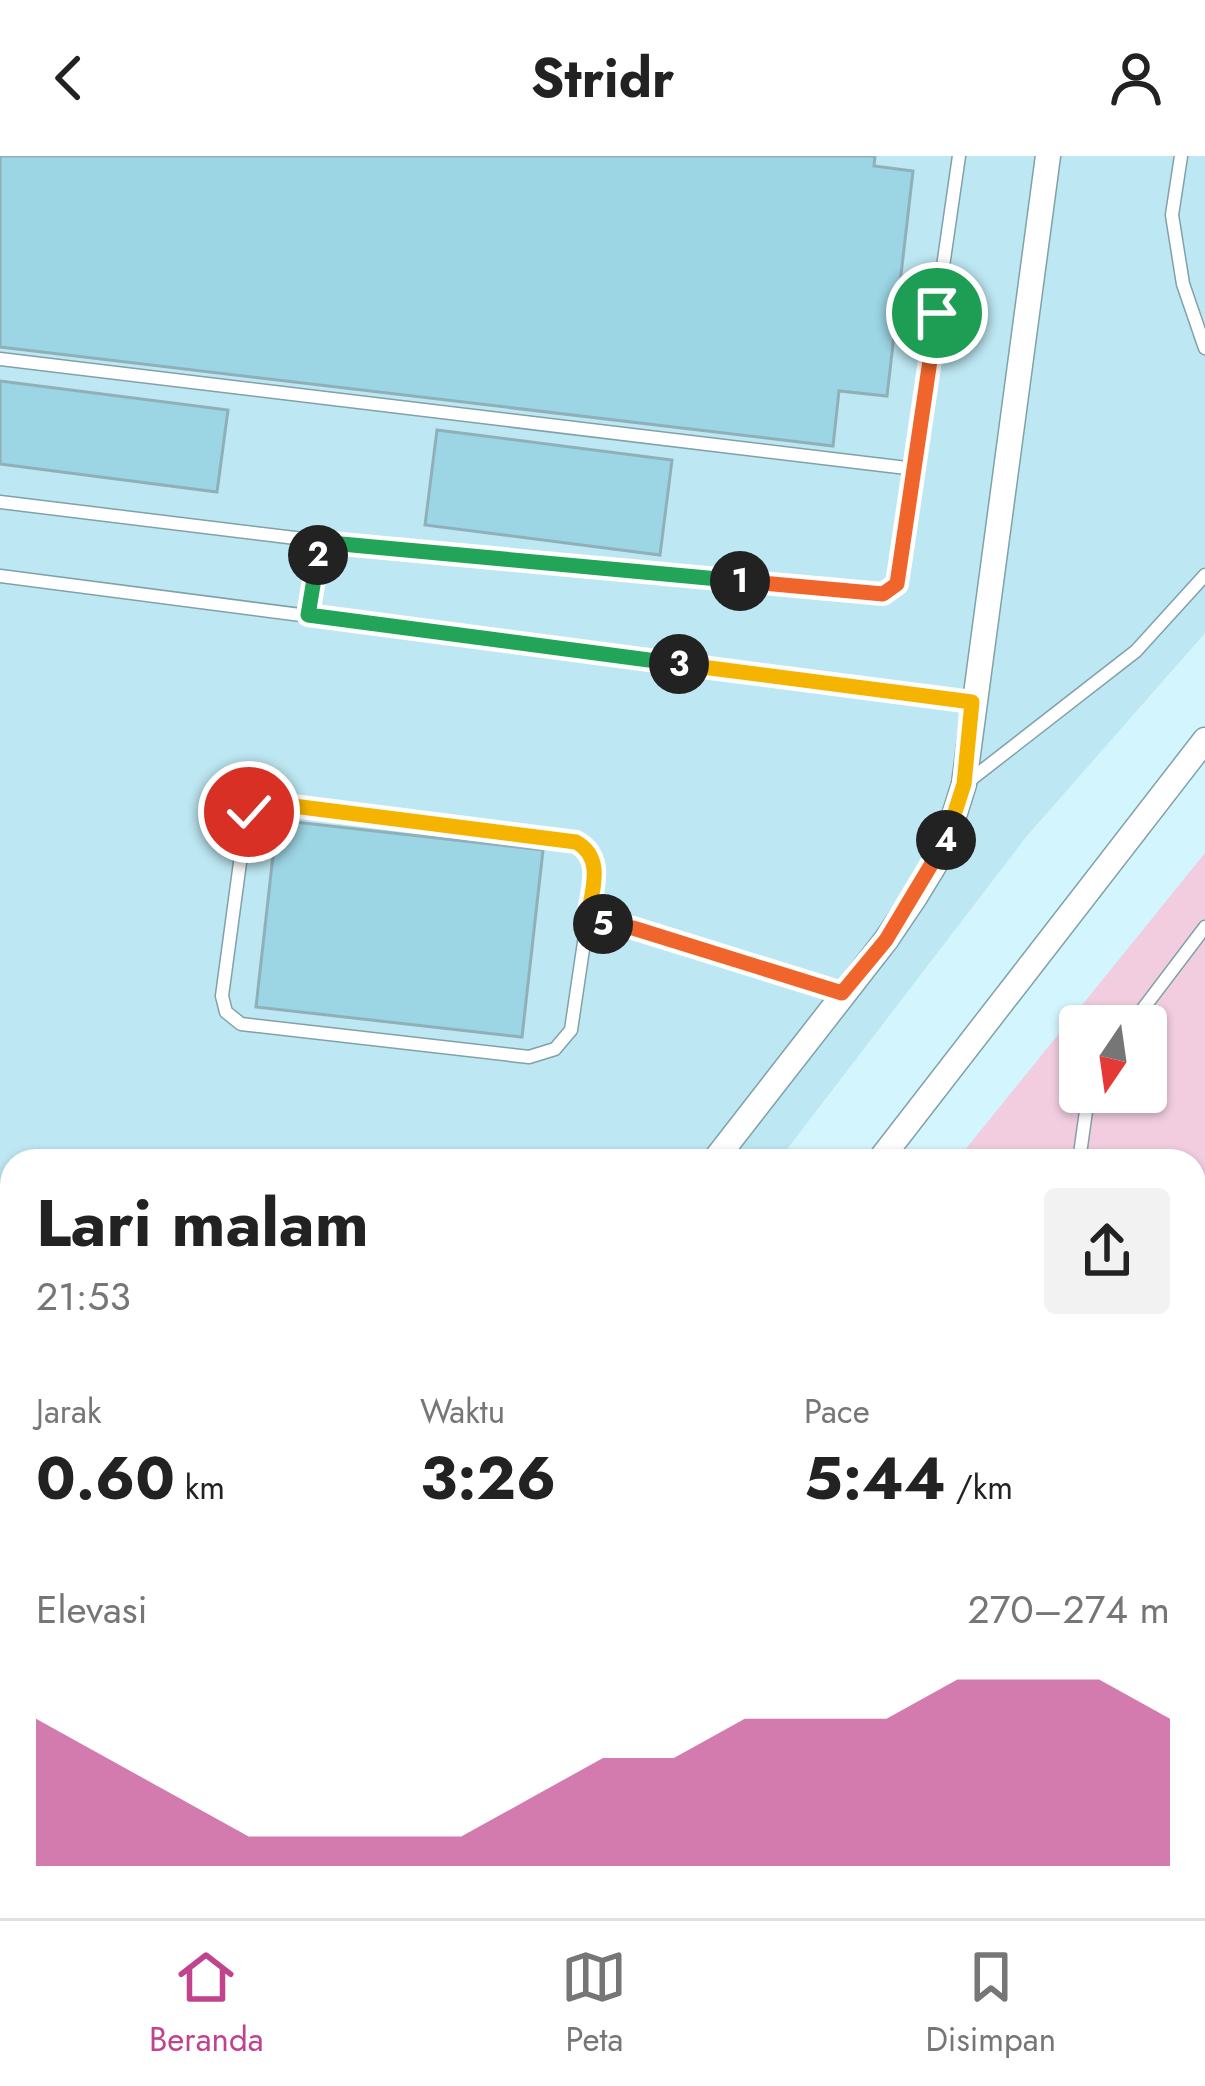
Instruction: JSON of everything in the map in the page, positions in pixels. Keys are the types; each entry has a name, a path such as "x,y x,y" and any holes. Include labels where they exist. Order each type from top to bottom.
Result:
{"street":[{"path":"723,1149 886,940 943,851 964,784 1048,156"},
{"path":"888,1149 1205,740"}],"lane":[{"path":"0,502 320,542 883,594 897,584 959,156"},
{"path":"1181,156 1172,215 1183,284 1205,348"},
{"path":"0,359 914,469"},
{"path":"308,615 320,542"},
{"path":"964,784 1136,651 1205,575"},
{"path":"0,576 972,702"},
{"path":"262,802 576,842 590,849 596,862 587,922 572,1030 555,1049 530,1057 241,1024 226,1012 222,996 246,818 252,806 262,802"},
{"path":"587,922 633,928 842,993"},
{"path":"1146,1005 1205,927"},
{"path":"1081,1149 1087,1113"}],"shaded area":[{"path":"0,156 1205,156 1205,633 1026,837 787,1149 0,1149"},
{"path":"1205,853 1205,1149 966,1149 1059,1034 1059,1113 1167,1113 1167,1005 1082,1005"}],"building":[{"path":"0,156 875,156 874,166 913,171 887,396 839,391 833,446 0,347"},
{"path":"0,381 228,410 217,492 0,464"},
{"path":"437,430 672,460 660,555 425,525"},
{"path":"277,820 543,850 522,1037 256,1007"}],"route":[{"path":"249,812 262,802 576,842 590,849 596,862 587,922 633,928 842,993 886,940 943,851 964,784 972,702 308,615 320,542 883,594 897,584 937,313"}]}
